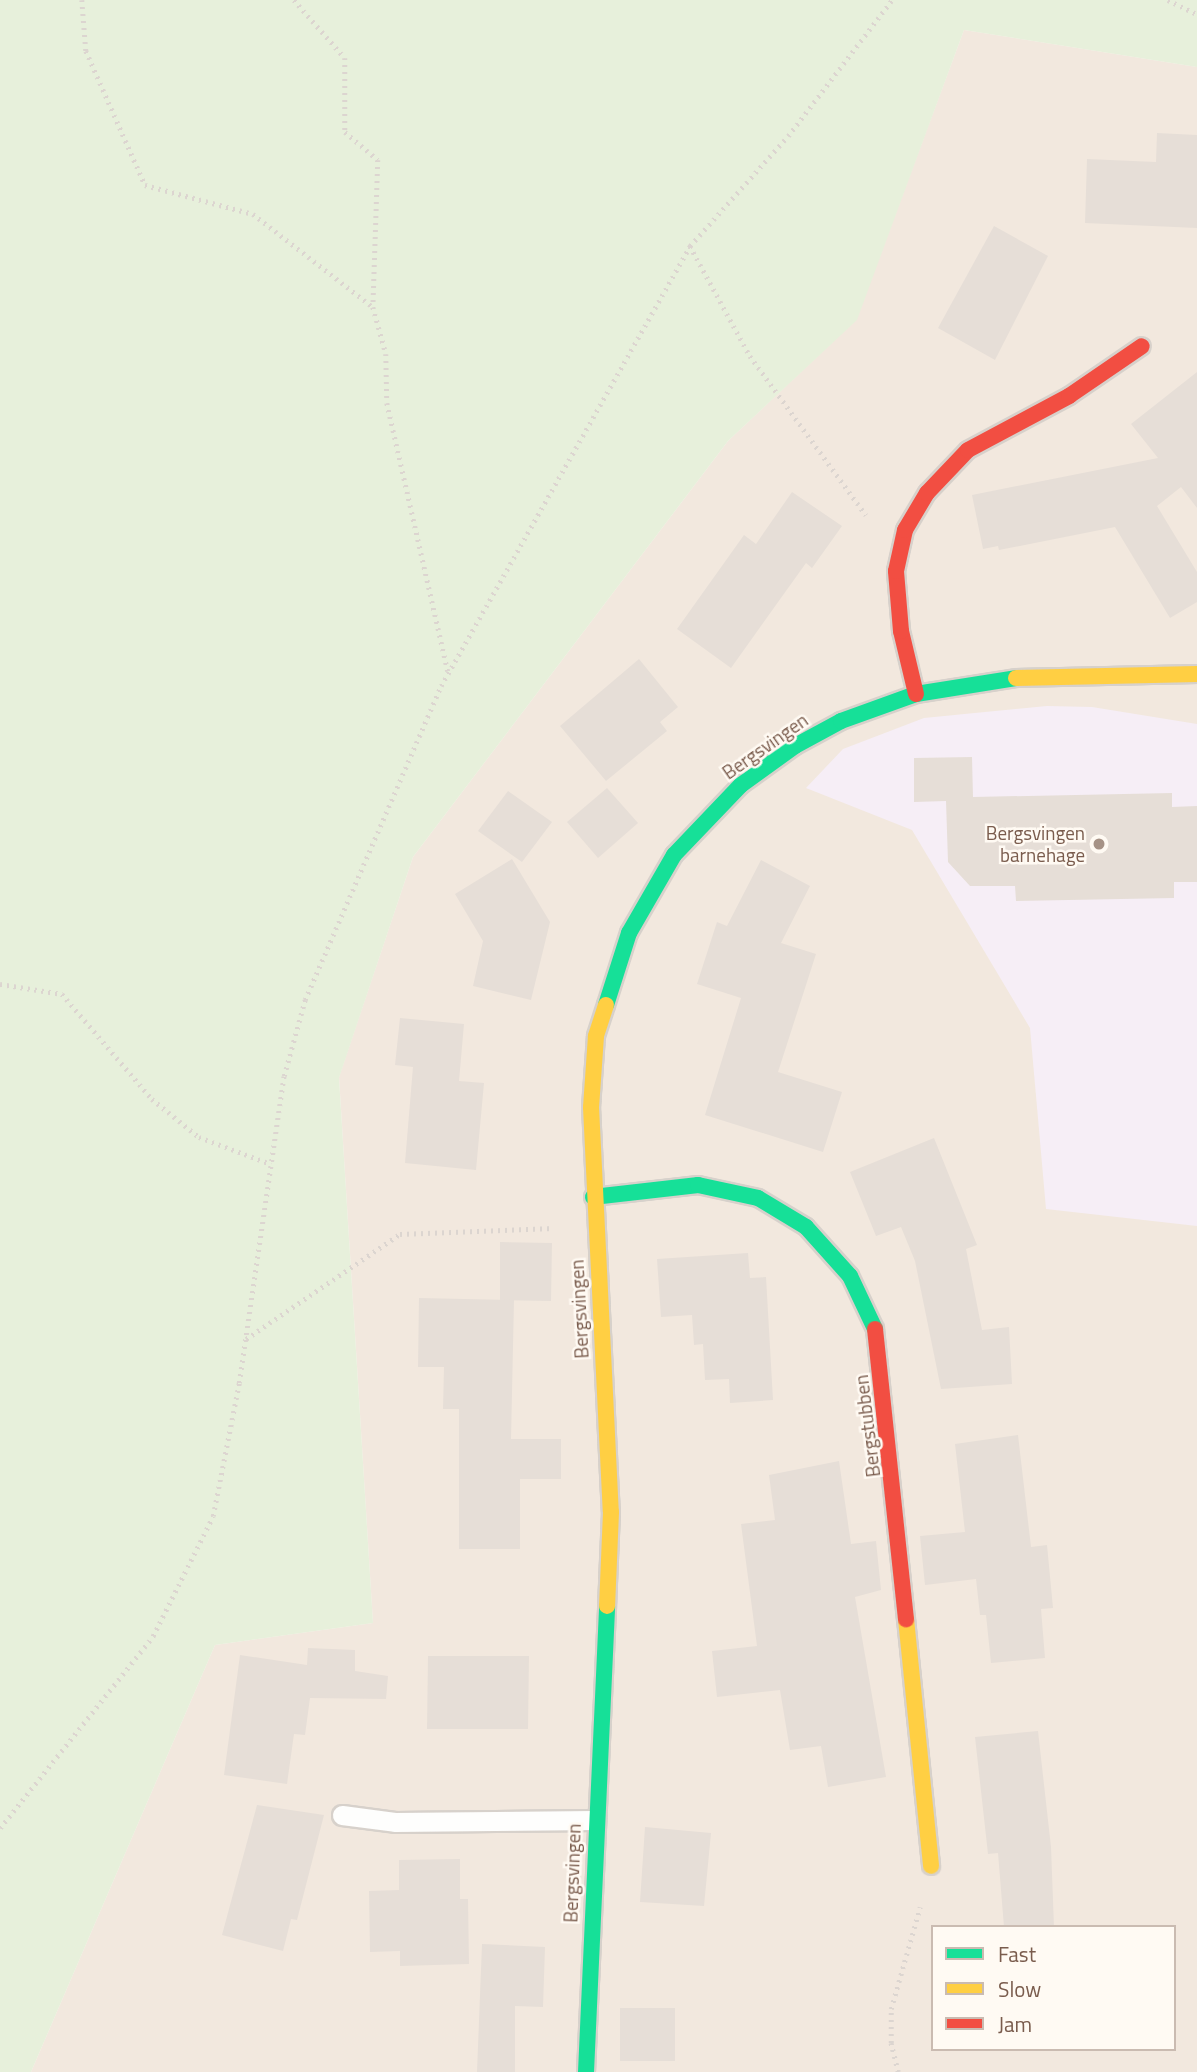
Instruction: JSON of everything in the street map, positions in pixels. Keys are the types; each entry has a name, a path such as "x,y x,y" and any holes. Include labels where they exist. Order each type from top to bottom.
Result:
{"street":[{"path":"915,694 901,631 898,553 905,530 927,493 968,450 1069,396 1142,346"},
{"name":"Bergsvingen","path":"586,2072 595,1820 611,1512 593,1197 592,1107 596,1035 629,933 674,855 741,785 795,746 841,721 915,694 1005,678 1197,674"},
{"name":"Bergstubben","path":"593,1197 698,1185 758,1198 806,1227 850,1276 874,1326 880,1362 931,1866"}],"lane":[{"path":"342,1815 395,1822 595,1820"}],"path":[{"path":"82,0 86,51 145,185 253,214 373,307"},
{"path":"294,0 345,58 345,132 378,160 373,307 386,354 387,403 448,671"},
{"path":"0,1828 159,1624 213,1516 246,1339 284,1076 304,1000 448,671 690,246 788,136 892,0"},
{"path":"1168,0 1197,14"},
{"path":"690,246 750,356 898,553"},
{"path":"0,984 62,994 152,1099 199,1137 271,1164"},
{"path":"246,1339 400,1234 569,1227"},
{"path":"898,2072 891,2043 891,2009 931,1866"}],"shaded area":[{"path":"964,30 1197,67 1197,2072 31,2072 215,1645 373,1623 339,1077 413,857 728,441 856,320"},
{"path":"1047,706 1092,707 1197,724 1197,1226 1046,1209 1030,1028 912,830 806,788 843,749 924,718"}],"green space":[{"path":"0,0 1197,0 1197,67 964,30 857,320 728,441 413,857 339,1078 373,1623 215,1645 31,2072 0,2072"}],"building":[{"path":"1157,133 1197,135 1197,228 1085,223 1087,159 1156,162"},
{"path":"994,226 1048,256 995,360 938,328"},
{"path":"1197,372 1197,508 1181,487 1157,506 1197,572 1197,602 1170,618 1115,527 999,550 998,546 983,549 972,495 1158,458 1131,424"},
{"path":"792,492 842,526 812,568 806,563 731,668 677,629 744,535 756,544"},
{"path":"639,659 678,707 660,722 667,731 606,781 560,726"},
{"path":"972,757 973,797 1172,793 1172,807 1197,806 1197,882 1174,882 1174,898 1016,901 1015,886 970,886 948,862 946,801 914,802 914,758"},
{"path":"607,788 638,823 598,858 567,822"},
{"path":"508,791 552,822 522,862 478,831"},
{"path":"512,859 550,922 531,1000 473,986 483,941 455,894"},
{"path":"761,860 810,886 781,943 816,954 778,1072 842,1092 823,1152 705,1115 741,998 697,984 717,922 727,926"},
{"path":"400,1018 464,1024 459,1081 484,1083 476,1170 405,1163 413,1067 395,1065"},
{"path":"934,1138 977,1245 966,1249 982,1330 1009,1327 1012,1384 941,1389 915,1261 901,1227 876,1236 850,1172"},
{"path":"500,1242 552,1243 551,1301 500,1300"},
{"path":"748,1253 750,1278 766,1277 773,1400 730,1403 729,1379 705,1380 703,1344 694,1345 692,1315 661,1317 657,1259"},
{"path":"419,1298 514,1300 511,1439 561,1439 561,1479 520,1479 520,1549 459,1549 459,1409 443,1409 444,1367 418,1367"},
{"path":"1018,1435 1031,1547 1047,1545 1053,1608 1041,1609 1045,1658 991,1663 986,1615 980,1615 976,1579 925,1585 920,1536 965,1532 955,1444"},
{"path":"839,1461 851,1544 876,1541 881,1590 855,1597 886,1777 828,1787 821,1746 790,1750 780,1690 717,1697 712,1651 757,1646 741,1524 775,1520 769,1475"},
{"path":"308,1648 355,1650 355,1671 388,1676 386,1699 310,1698 305,1735 294,1734 287,1784 224,1775 240,1655 307,1665"},
{"path":"428,1656 529,1656 528,1729 427,1729"},
{"path":"1038,1731 1051,1847 1054,1925 1004,1925 998,1853 988,1854 975,1737"},
{"path":"257,1805 324,1815 297,1920 291,1919 283,1951 222,1935"},
{"path":"645,1827 711,1833 704,1906 640,1902"},
{"path":"460,1859 460,1899 468,1899 469,1964 400,1966 400,1951 370,1952 369,1891 399,1890 399,1860"},
{"path":"482,1944 545,1947 543,2007 515,2006 515,2072 477,2072"},
{"path":"620,2008 675,2008 675,2061 620,2061"}],"traffic: fast":[{"path":"606,1005 629,933 674,855 741,785 795,746 841,721 916,694 1016,678"},
{"path":"593,1197 698,1185 758,1198 806,1227 850,1276 875,1329"},
{"path":"586,2072 607,1606"}],"traffic: slow":[{"path":"1016,678 1197,674"},
{"path":"606,1005 596,1036 591,1107 611,1512 607,1606"},
{"path":"906,1619 931,1866"}],"traffic: jam":[{"path":"916,694 901,631 896,571 905,530 927,493 968,450 1069,396 1142,346"},
{"path":"875,1329 906,1619"}],"place":[{"name":"Bergsvingen barnehage","path":"1099,844"}]}
